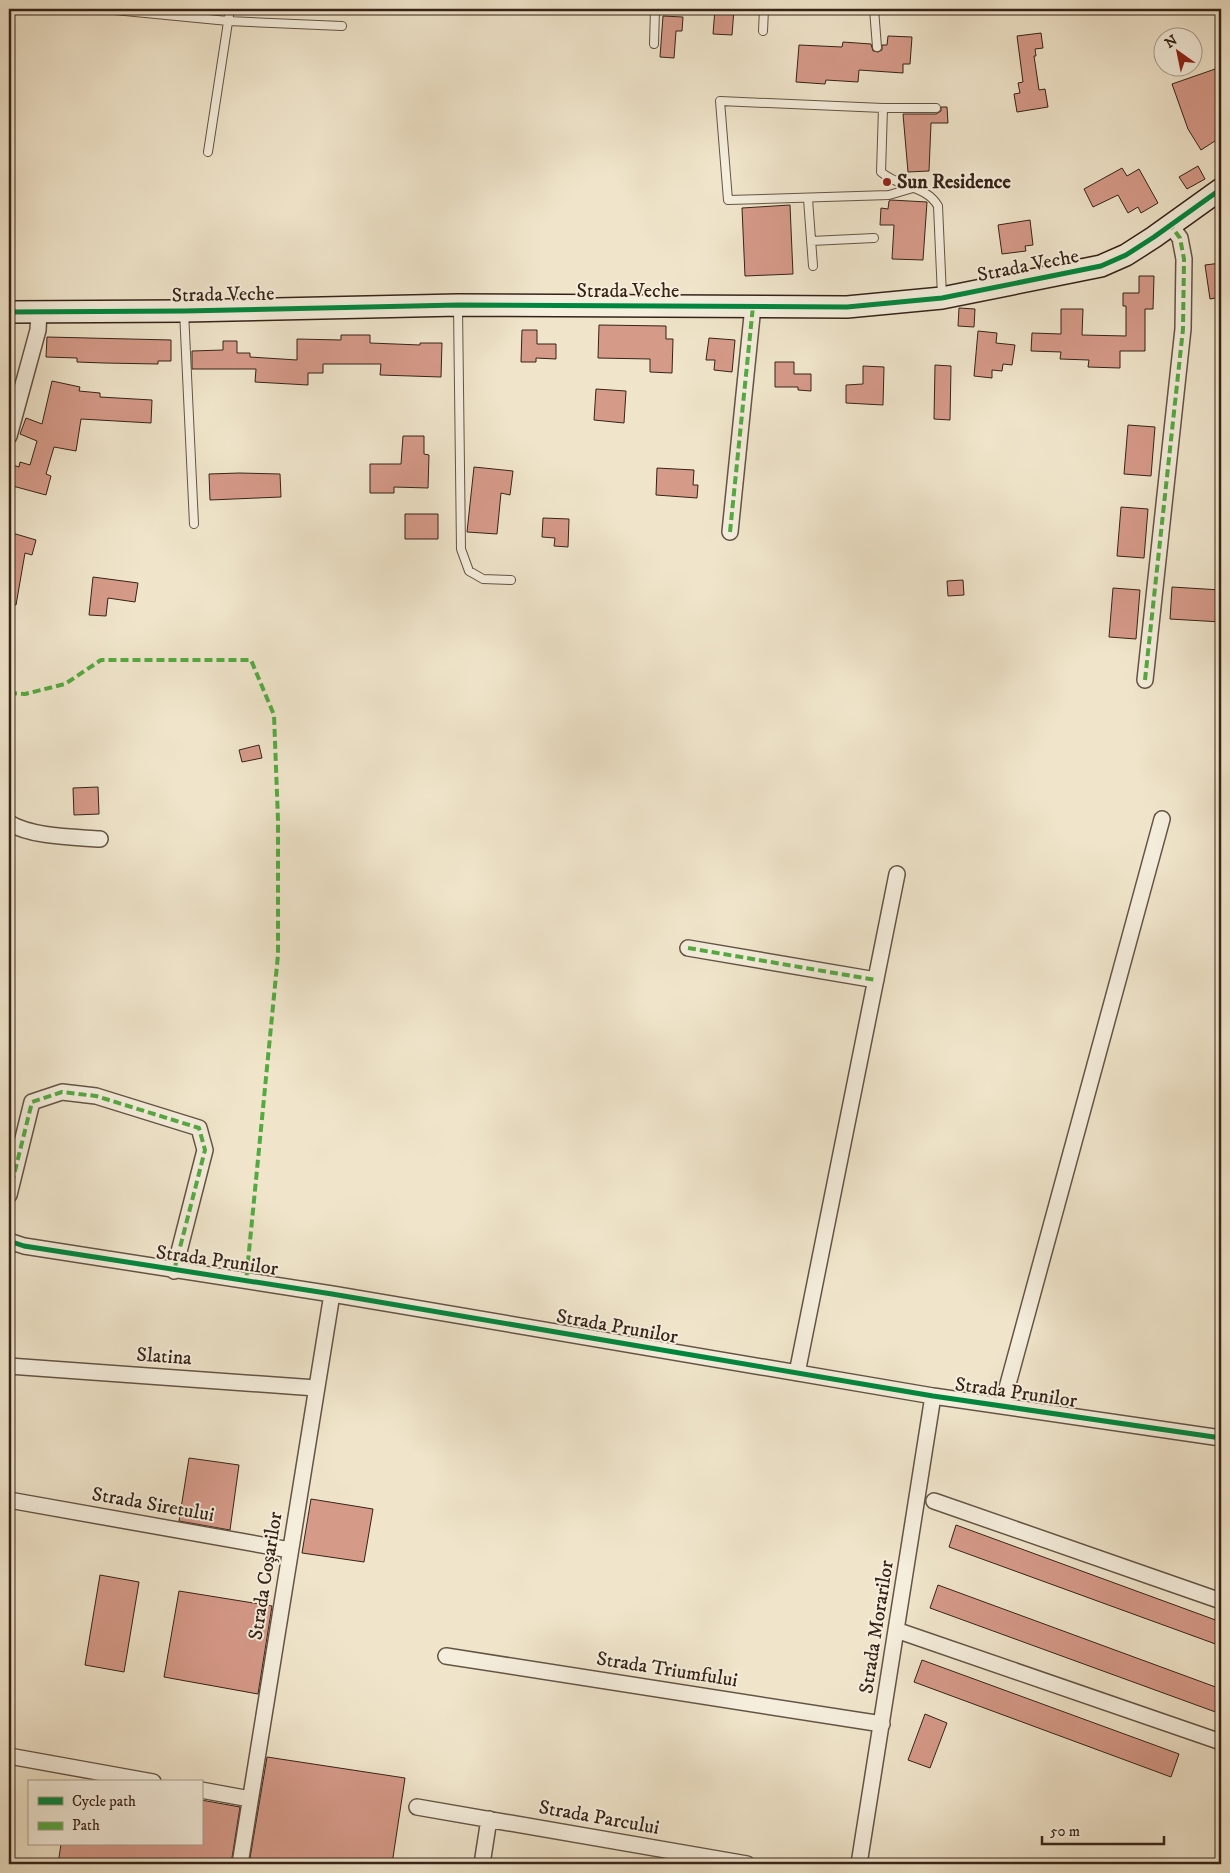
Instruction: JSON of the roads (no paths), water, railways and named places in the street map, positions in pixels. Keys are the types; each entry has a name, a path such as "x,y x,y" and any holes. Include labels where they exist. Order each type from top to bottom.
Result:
{"street":[{"name":"Strada Veche","path":"9,312 184,311 458,305 847,307 942,298 1101,266 1126,255 1171,226 1221,189"},
{"path":"1146,680 1183,329 1184,259 1180,238 1171,226"},
{"path":"730,532 754,306"},
{"path":"9,436 38,330 39,312"},
{"path":"1002,1406 1162,819"},
{"path":"9,823 16,827 56,836 100,839"},
{"path":"797,1373 897,874"},
{"path":"688,948 876,980"},
{"path":"9,1195 32,1102 62,1092 96,1096 199,1128 206,1150 174,1271"},
{"name":"Strada Prunilor","path":"9,1241 24,1246 174,1271 332,1294 933,1396 1221,1438"},
{"name":"Strada Coșarilor","path":"240,1864 332,1294"},
{"name":"Slatina","path":"9,1366 316,1388"},
{"name":"Strada Morarilor","path":"859,1864 933,1396"},
{"name":"Strada Siretului","path":"9,1500 290,1550"},
{"path":"934,1501 1221,1601"},
{"path":"896,1630 1221,1742"},
{"name":"Strada Triumfului","path":"446,1656 882,1724"},
{"path":"9,1756 142,1780"},
{"path":"202,1790 250,1799"},
{"name":"Strada Parcului","path":"417,1807 489,1819 669,1858 747,1864"},
{"path":"482,1864 489,1819"}],"lane":[{"path":"104,9 228,20 342,26"},
{"path":"208,152 230,9"},
{"path":"654,44 655,9"},
{"path":"763,31 764,9"},
{"path":"874,9 877,48"},
{"path":"913,188 889,195 728,200 720,101 883,108 936,108"},
{"path":"883,108 881,172 888,178 933,197 938,206 942,298"},
{"path":"808,199 813,266"},
{"path":"812,242 874,238"},
{"path":"458,305 461,548 470,572 483,579 511,580"},
{"path":"184,311 194,524"}],"place":[{"name":"Sun Residence","path":"887,182"}]}
